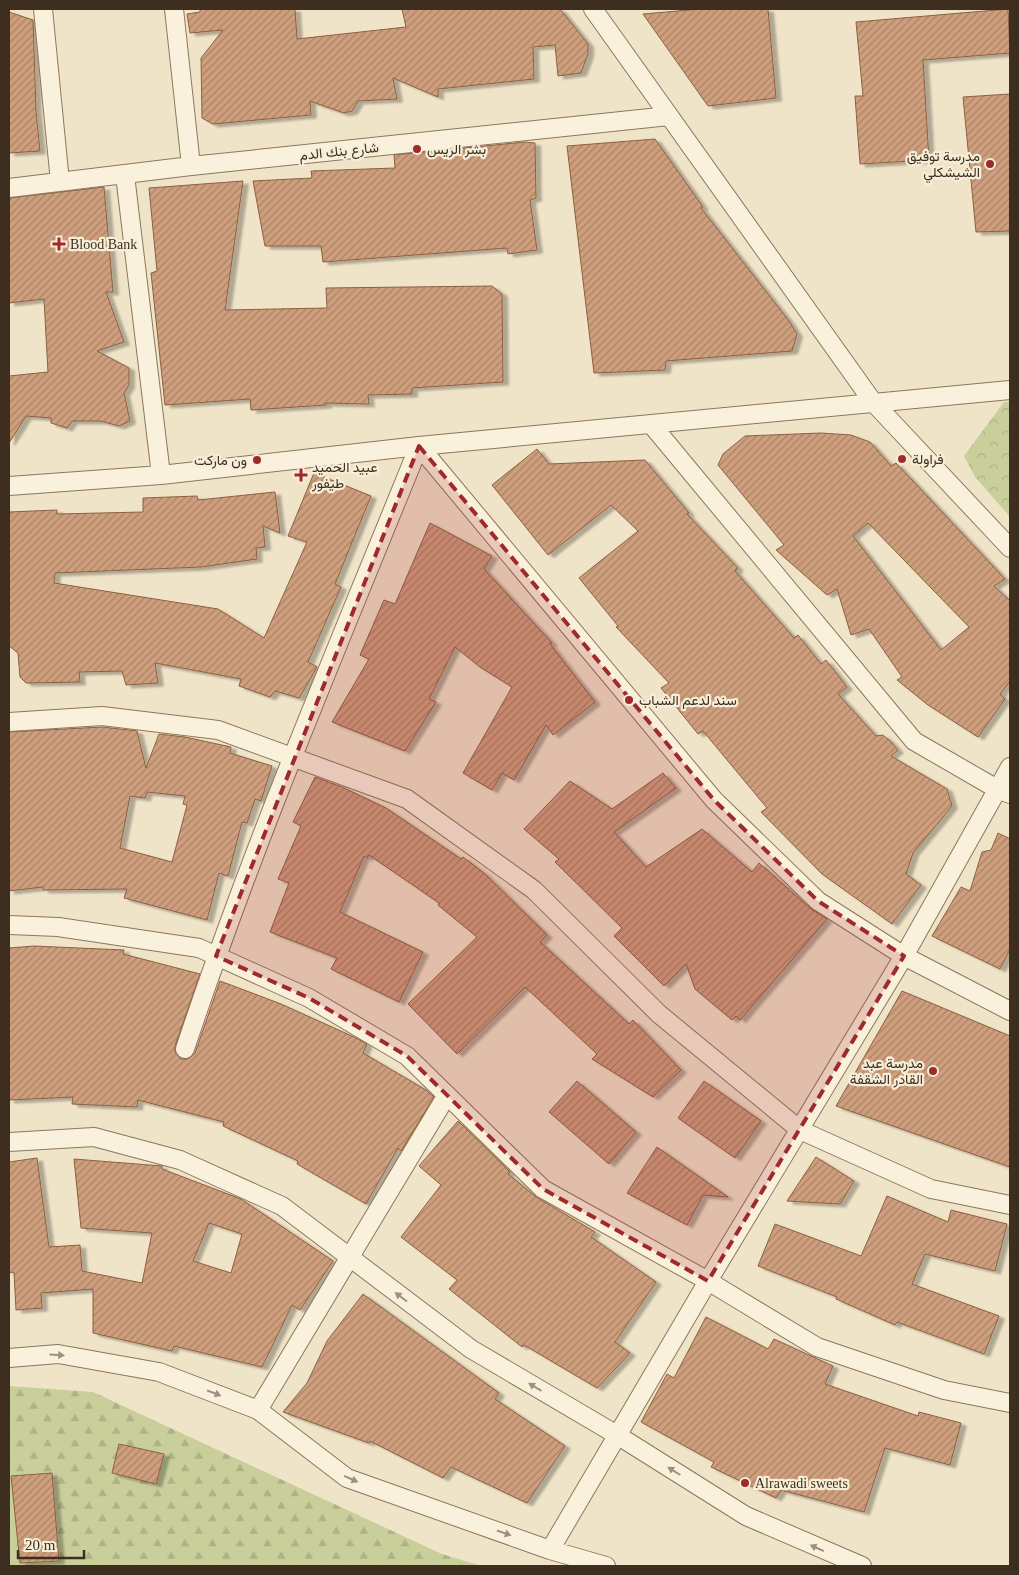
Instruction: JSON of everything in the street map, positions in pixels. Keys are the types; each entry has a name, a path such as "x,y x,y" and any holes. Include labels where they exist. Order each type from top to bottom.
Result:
{"street":[{"path":"42,9 60,182"},
{"path":"174,9 191,166"},
{"path":"593,9 873,402 1010,548"},
{"name":"شارع بنك الدم","path":"9,188 191,166 670,116"},
{"path":"125,175 161,475"},
{"path":"9,486 161,475 419,446 1010,390"},
{"path":"651,424 914,741 1004,792"},
{"path":"186,1049 216,956 292,757 419,446"},
{"path":"419,446 714,800 818,901 904,956 1010,1011"},
{"path":"9,722 102,716 218,730 407,799 534,890 659,1014 800,1130 930,1189 1010,1204"},
{"path":"550,1550 708,1281 1004,792 1010,767"},
{"path":"9,925 77,930 199,948 309,998 407,1056 543,1189 708,1281 817,1346 944,1390 1010,1403"},
{"path":"258,1410 447,1095"},
{"path":"9,1142 94,1137 180,1160 282,1206 348,1258 471,1349 617,1435 746,1516 862,1566"},
{"path":"9,1358 58,1354 159,1372 258,1410 347,1478 550,1550 606,1566"}],"highlighted area":[{"path":"419,446 714,800 818,901 904,956 708,1281 543,1189 407,1056 309,998 216,956"}],"green space":[{"path":"1004,402 1010,402 1010,517 975,477 964,456"},
{"path":"9,1386 93,1392 442,1554 481,1566 9,1566"}],"building":[{"path":"200,9 295,9 297,39 406,27 402,9 560,9 588,44 588,54 581,73 558,76 555,45 533,47 534,79 438,89 438,97 393,78 397,99 358,101 352,111 344,113 310,101 311,115 213,124 202,118 201,58 223,30 190,33 187,14 200,12"},
{"path":"700,9 768,9 776,98 708,106 643,14"},
{"path":"1008,9 1010,53 923,60 929,160 860,164 855,96 863,96 856,22"},
{"path":"9,12 33,20 36,112 40,151 9,153"},
{"name":"مدرسة توفيق الشيشكلي","path":"1010,94 1010,231 976,232 963,97"},
{"path":"655,139 703,207 701,208 789,321 797,334 792,351 666,361 665,370 594,373 567,146"},
{"path":"525,142 535,143 536,198 530,200 537,250 508,254 507,248 323,262 321,246 265,246 253,181 312,178 311,171 395,168 394,155"},
{"path":"243,181 225,310 327,308 326,288 492,286 502,294 503,382 412,388 412,394 368,395 369,404 326,403 326,405 251,410 250,399 165,405 151,273 157,271 149,188"},
{"path":"104,187 113,292 106,292 124,342 97,351 129,368 129,385 124,393 130,421 119,426 101,421 72,421 67,428 51,423 51,418 26,416 9,443 9,376 48,372 44,299 9,303 9,198"},
{"path":"821,433 851,435 870,442 891,466 896,463 1005,579 994,586 1010,601 1010,681 1000,694 1005,699 978,737 928,705 897,680 902,677 869,629 851,635 837,589 827,595 776,550 784,545 718,465 723,454 745,436","holes":["868,523 969,627 941,650 853,536"]},
{"path":"537,449 549,464 645,460 689,513 687,514 738,568 735,571 794,638 798,635 821,664 826,660 847,687 838,694 876,736 883,735 898,750 891,756 947,789 952,806 913,853 906,874 921,885 892,924 822,874 761,812 767,808 703,731 698,734 661,688 669,683 616,627 618,626 579,578 638,531 611,505 548,555 492,485"},
{"path":"314,473 371,496 335,584 341,587 308,662 317,667 299,698 275,691 270,697 239,686 241,679 155,663 158,683 126,685 122,671 79,672 80,682 26,683 20,677 18,653 9,646 9,512 57,510 57,514 143,512 143,498 197,496 198,500 275,492 280,533 263,526 265,547 256,548 257,559 201,567 55,573 54,583 218,609 264,638 307,542 288,536"},
{"path":"430,523 492,556 484,569 552,643 550,644 595,702 553,735 546,725 514,780 502,773 492,790 463,773 512,687 480,667 455,647 429,699 436,702 405,751 332,722 369,659 360,655 384,600 395,604"},
{"path":"102,727 137,731 146,768 159,734 185,737 231,747 230,753 272,766 261,801 255,799 247,823 242,822 228,876 219,873 207,920 124,898 127,889 43,890 43,887 9,891 9,732","holes":["147,792 185,796 183,804 187,805 172,862 120,848 130,796 145,798"]},
{"path":"663,773 676,788 614,832 646,867 702,829 752,872 759,863 811,909 827,919 740,1020 736,1016 732,1020 695,989 686,964 664,986 614,936 622,928 555,862 559,859 524,829 570,781 612,809"},
{"path":"315,777 342,787 386,808 461,859 463,857 485,874 547,935 540,942 629,1024 633,1020 681,1070 653,1097 592,1059 597,1054 525,987 457,1054 408,1004 477,937 438,905 439,903 369,855 367,858 364,856 340,912 423,952 399,1002 331,969 337,958 270,932 289,883 278,879 301,826 293,822"},
{"path":"998,833 1010,839 1010,949 1000,969 932,936 961,887 970,891 982,852 991,850"},
{"path":"34,946 124,950 123,954 200,974 175,1046 175,1052 181,1059 188,1059 195,1053 220,981 281,1004 367,1044 363,1053 426,1090 434,1097 401,1151 398,1148 366,1204 297,1164 298,1161 223,1126 224,1122 138,1100 137,1107 72,1104 73,1097 9,1100 9,948"},
{"name":"مدرسة عبد القادر الشقفة","path":"902,991 1010,1036 1010,1167 836,1106"},
{"path":"577,1081 636,1132 609,1164 549,1112"},
{"path":"704,1081 761,1121 735,1158 678,1118"},
{"path":"458,1121 510,1172 508,1174 536,1197 595,1232 591,1237 656,1282 615,1342 630,1353 597,1388 524,1345 522,1347 449,1289 457,1280 401,1237 441,1185 419,1166"},
{"path":"657,1147 728,1197 703,1195 687,1225 627,1193"},
{"path":"816,1157 854,1181 840,1204 787,1201"},
{"path":"37,1158 49,1247 80,1245 82,1271 142,1283 152,1233 81,1228 74,1159 162,1166 162,1169 241,1199 333,1261 300,1310 292,1305 262,1367 174,1346 172,1351 93,1333 93,1289 41,1293 42,1308 16,1310 14,1272 9,1273 9,1162","holes":["209,1223 242,1234 231,1273 193,1261"]},
{"path":"887,1196 948,1222 951,1210 1007,1224 995,1271 925,1254 912,1284 999,1316 984,1354 897,1322 895,1325 836,1299 837,1297 758,1266 775,1224 861,1256"},
{"path":"363,1294 499,1393 495,1399 565,1446 527,1503 451,1467 443,1478 370,1441 369,1443 283,1412 307,1383 327,1341"},
{"path":"706,1317 768,1349 774,1339 833,1366 825,1384 918,1416 919,1412 961,1423 950,1465 885,1448 864,1512 781,1490 776,1498 711,1467 714,1462 641,1422 667,1374 674,1378"},
{"path":"119,1444 164,1454 156,1484 112,1473"},
{"path":"52,1473 59,1561 20,1563 11,1476"}],"place":[{"name":"بشر الريس","path":"417,149"},
{"name":"مدرسة توفيق الشيشكلي","path":"990,164"},
{"name":"Blood Bank","path":"59,244"},
{"name":"فراولة","path":"902,459"},
{"name":"ون ماركت","path":"257,460"},
{"name":"عبيد الحميد طيفور","path":"301,475"},
{"name":"سند لدعم الشباب","path":"629,700"},
{"name":"مدرسة عبد القادر الشقفة","path":"933,1071"},
{"name":"Alrawadi sweets","path":"745,1483"}]}
